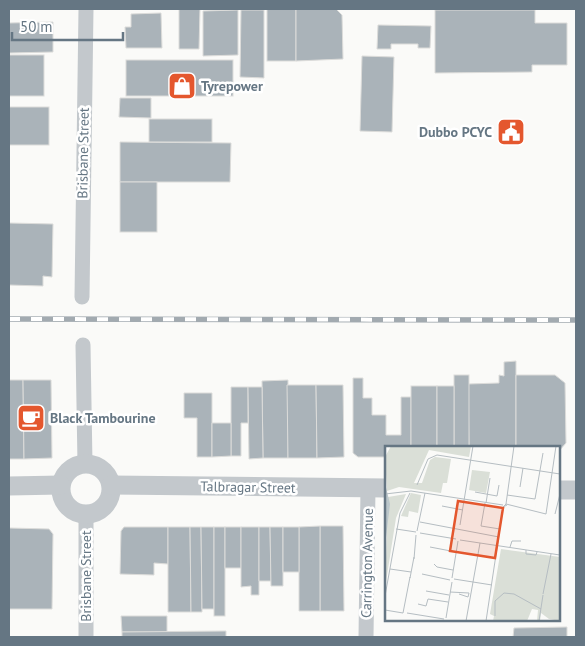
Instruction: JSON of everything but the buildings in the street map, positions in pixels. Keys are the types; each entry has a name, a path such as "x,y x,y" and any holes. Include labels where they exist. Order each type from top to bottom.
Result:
{"street":[{"name":"Brisbane Street","path":"82,297 86,9"},
{"path":"83,345 85,464"},
{"path":"91,464 102,470 109,480 111,492 105,505 93,513 86,514 77,512 64,502 60,485 66,472 72,468 91,464"},
{"path":"9,486 60,485"},
{"name":"Talbragar Street","path":"111,485 377,488"},
{"name":"Carrington Avenue","path":"366,637 377,488"},
{"path":"560,490 576,490"},
{"name":"Brisbane Street","path":"86,514 86,637"}],"railway":[{"path":"9,319 576,320"}],"place":[{"name":"Tyrepower","path":"182,86"},
{"name":"Dubbo PCYC","path":"511,132"},
{"name":"Black Tambourine","path":"31,418"}]}
